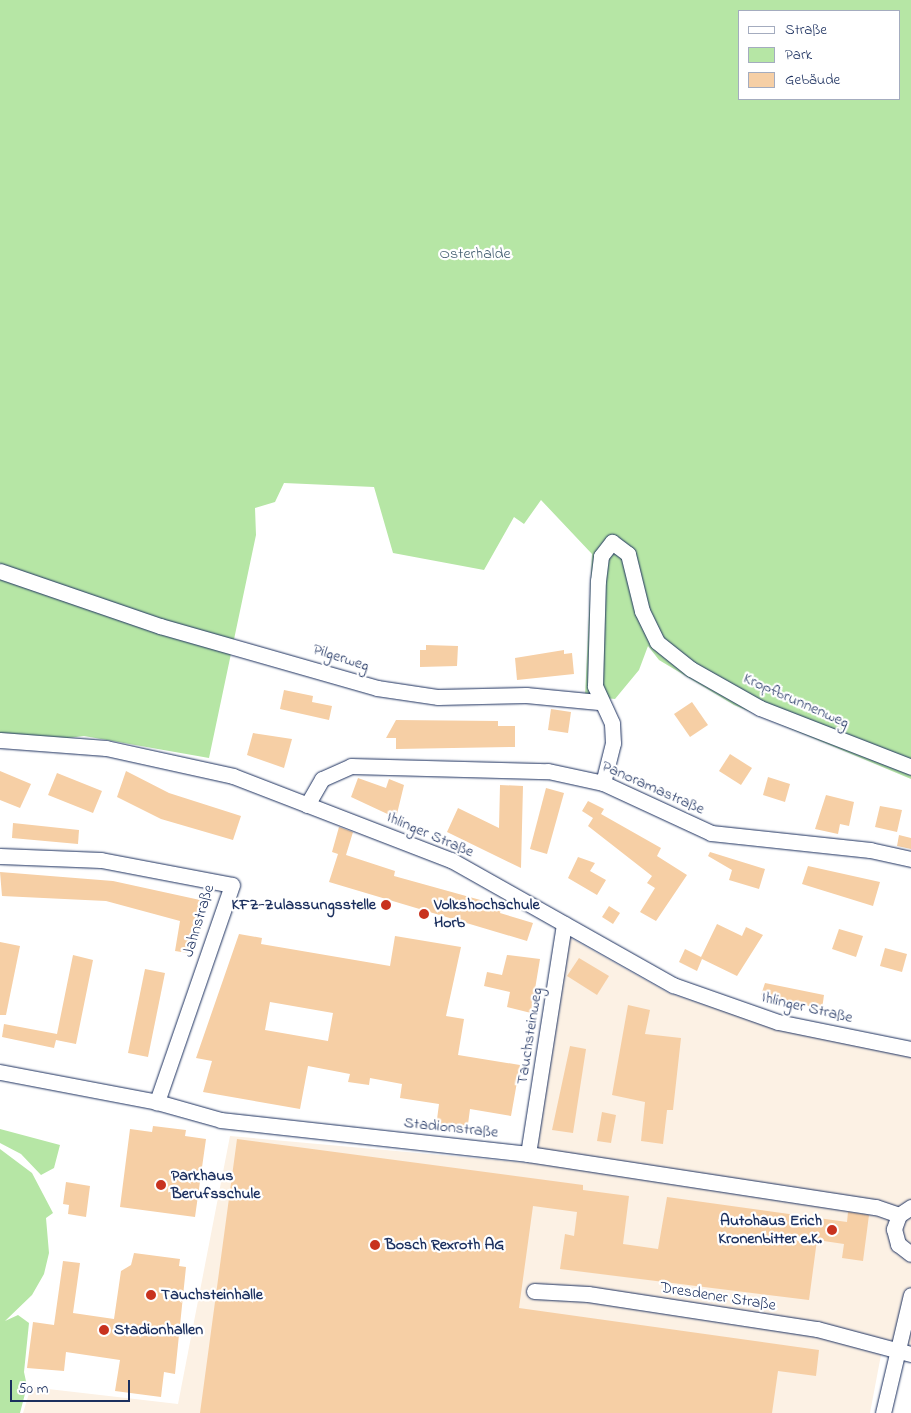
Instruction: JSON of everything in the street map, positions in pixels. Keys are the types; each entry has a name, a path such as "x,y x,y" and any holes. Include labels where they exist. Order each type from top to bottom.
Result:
{"street":[{"name":"Kropfbrunnenweg","path":"599,702 595,686 599,566 604,549 612,542 628,554 642,611 657,642 691,669 760,708 911,767"},
{"name":"Pilgerweg","path":"0,571 160,626 377,688 438,697 545,696 599,702"},
{"path":"599,702 612,723 613,743 603,783"},
{"name":"Ihlinger Straße","path":"0,740 150,756 233,776 451,860 673,986 778,1022 911,1049"},
{"name":"Panoramastraße","path":"307,805 322,779 351,766 548,771 603,783 711,833 870,850 911,859"},
{"name":"Jahnstraße","path":"0,856 101,860 232,885 157,1102"},
{"name":"Tauchsteinweg","path":"528,1154 564,924"},
{"name":"Stadionstraße","path":"0,1072 157,1102 221,1120 528,1154 905,1211"},
{"path":"905,1211 895,1237 911,1254"},
{"name":"Dresdener Straße","path":"534,1292 588,1294 817,1329 911,1354"},
{"path":"883,1413 895,1350 911,1295"}],"shaded area":[{"path":"569,937 669,993 777,1029 911,1057 911,1345 884,1339 870,1413 23,1413 31,1387 178,1404 230,1136 530,1163"}],"green space":[{"name":"Osterhalde","path":"0,0 911,0 911,779 734,705 659,660 648,646 639,670 615,699 585,696 592,554 541,500 524,524 514,517 484,570 393,553 374,487 284,483 275,502 255,508 256,535 209,758 84,736 27,743 0,737"},
{"path":"0,1129 60,1145 54,1168 41,1175 21,1154 0,1143"},
{"path":"0,1149 32,1173 53,1213 46,1218 49,1253 44,1274 32,1295 5,1321 18,1315 29,1323 24,1372 27,1386 20,1413 0,1413"}],"building":[{"path":"426,645 458,646 457,666 420,667 420,650 426,650"},
{"path":"564,650 564,654 572,653 574,674 517,680 515,658"},
{"path":"284,690 313,696 312,702 332,706 329,720 280,709"},
{"path":"692,702 708,725 690,737 674,714"},
{"path":"551,709 571,712 568,733 548,730"},
{"path":"396,720 498,721 498,726 515,726 515,747 396,749 396,738 386,738"},
{"path":"253,733 292,739 284,768 247,755"},
{"path":"730,754 752,768 741,785 719,771"},
{"path":"0,771 31,784 20,808 0,800"},
{"path":"126,771 169,793 241,816 233,840 161,819 117,797"},
{"path":"57,773 102,791 93,813 48,795"},
{"path":"768,777 790,784 785,802 763,795"},
{"path":"358,778 386,788 389,779 404,785 396,818 351,797"},
{"path":"500,785 523,786 521,868 447,832 458,808 499,828"},
{"path":"546,788 564,793 547,854 530,849"},
{"path":"826,795 854,802 849,826 840,824 838,834 815,829"},
{"path":"588,801 604,809 601,814 661,848 657,856 687,875 656,921 640,912 655,888 647,883 652,876 588,826 593,818 582,811"},
{"path":"880,806 902,810 897,832 875,827"},
{"path":"13,823 79,830 78,844 12,838"},
{"path":"339,827 353,832 346,855 395,871 394,876 502,906 500,913 533,923 527,941 329,882 338,854 332,852"},
{"path":"899,835 911,838 911,849 897,846"},
{"path":"710,852 765,869 759,889 729,880 732,870 708,856"},
{"path":"578,857 595,863 590,871 606,880 597,895 568,878"},
{"path":"808,866 880,882 873,906 802,884"},
{"path":"0,872 113,881 200,900 188,953 175,951 180,921 106,901 2,896"},
{"path":"609,906 620,913 613,924 602,917"},
{"path":"717,924 742,936 746,927 763,935 737,976 702,959 697,971 679,962 685,949 701,957"},
{"path":"839,929 863,936 856,957 832,949"},
{"path":"239,934 262,938 261,944 390,966 395,936 461,947 446,1016 464,1019 458,1055 520,1065 511,1116 470,1109 467,1132 436,1127 439,1104 400,1098 402,1084 370,1078 369,1085 348,1082 350,1074 308,1066 300,1109 203,1092 212,1061 196,1058","holes":["270,1002 333,1013 328,1041 265,1030"]},
{"path":"0,942 20,946 6,1015 0,1015"},
{"path":"885,948 907,954 902,972 880,966"},
{"path":"73,955 93,960 76,1044 56,1040 54,1048 2,1037 4,1024 57,1034"},
{"path":"507,955 540,959 531,1013 507,1007 510,992 484,986 487,972 502,975"},
{"path":"579,958 609,976 597,995 567,976"},
{"path":"145,969 165,973 148,1057 128,1053"},
{"path":"765,983 824,995 822,1009 761,995"},
{"path":"628,1005 650,1010 645,1034 681,1038 673,1110 667,1110 663,1144 641,1141 645,1102 612,1095"},
{"path":"570,1046 586,1049 573,1133 552,1130"},
{"path":"602,1112 616,1115 611,1143 597,1141"},
{"name":"Parkhaus Berufsschule","path":"153,1126 186,1130 185,1136 206,1139 195,1217 120,1207 130,1129 152,1132"},
{"name":"Bosch Rexroth AG","path":"237,1139 583,1185 583,1190 629,1196 623,1244 658,1249 667,1197 847,1222 848,1212 869,1215 863,1261 842,1258 844,1244 817,1240 809,1300 560,1269 565,1234 574,1236 577,1212 533,1206 519,1308 819,1350 816,1376 778,1371 772,1413 200,1413"},
{"path":"66,1182 90,1186 86,1217 68,1214 69,1205 63,1204"},
{"name":"Stadionhallen","path":"134,1253 180,1259 179,1266 186,1267 175,1374 164,1372 161,1397 115,1391 120,1360 66,1352 64,1371 27,1368 33,1322 54,1325 63,1261 80,1263 73,1313 114,1319 121,1271 131,1265"}],"place":[{"name":"KFZ-Zulassungsstelle","path":"386,905"},
{"name":"Volkshochschule Horb","path":"424,914"},
{"name":"Parkhaus Berufsschule","path":"161,1185"},
{"name":"Autohaus Erich Kronenbitter e.K.","path":"832,1230"},
{"name":"Bosch Rexroth AG","path":"375,1245"},
{"name":"Tauchsteinhalle","path":"151,1295"},
{"name":"Stadionhallen","path":"104,1330"}]}
